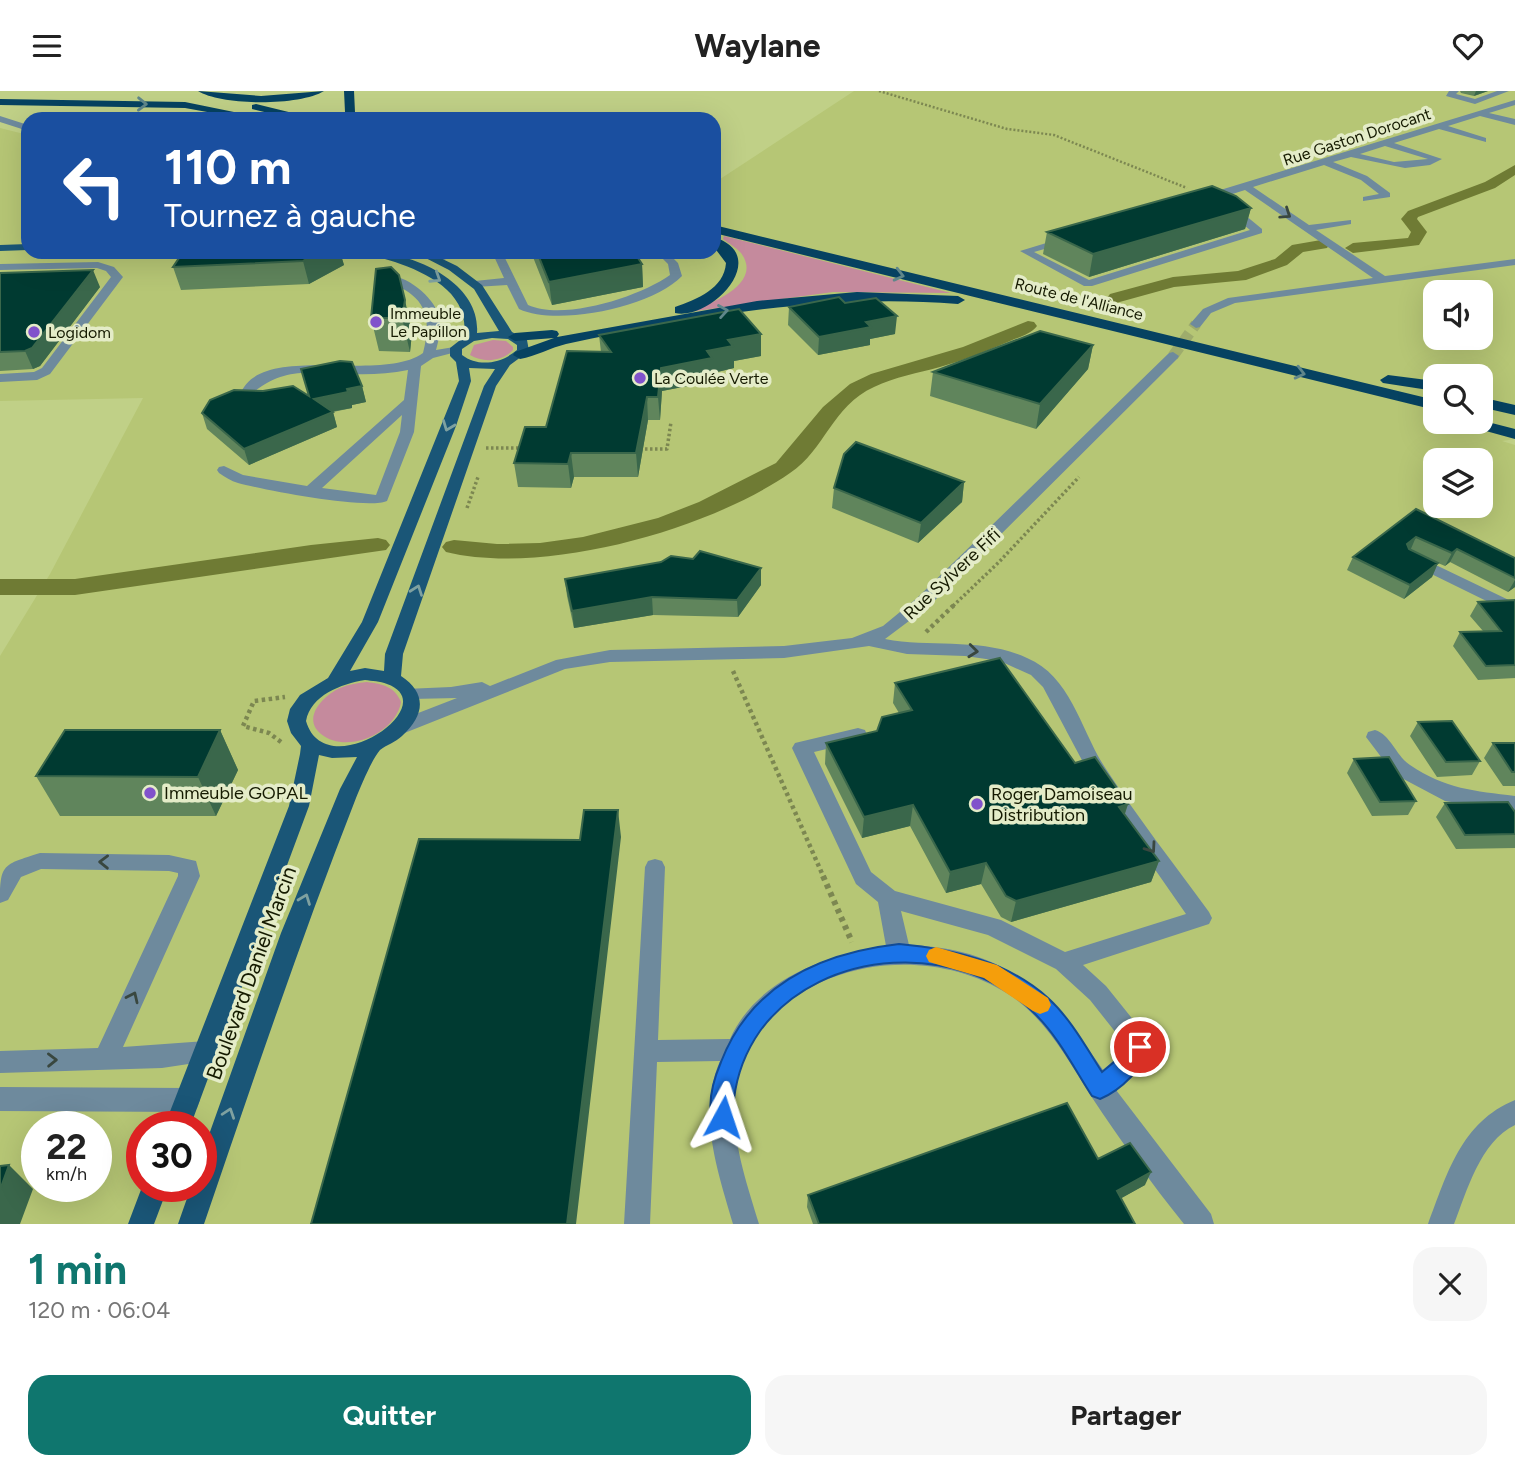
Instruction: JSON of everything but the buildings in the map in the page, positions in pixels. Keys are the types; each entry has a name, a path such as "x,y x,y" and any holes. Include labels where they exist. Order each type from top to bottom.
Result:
{"highway":[{"path":"195,91 278,112"},
{"path":"204,91 237,98 271,100 319,91"},
{"path":"349,91 350,112"},
{"path":"168,94 238,112"},
{"path":"0,102 185,105 225,112"},
{"name":"Route de l'Alliance","path":"721,219 1381,385"},
{"name":"Route de l'Alliance","path":"721,231 1135,333 1381,385 1423,387"},
{"path":"511,336 576,330 675,311 699,303 722,288 733,273 734,266 728,253 721,247"},
{"path":"512,359 559,341 796,299 848,295 902,295 978,303 1135,333"},
{"path":"1381,385 1423,403"},
{"path":"1493,398 1515,403"},
{"path":"1493,405 1515,410"},
{"path":"1493,420 1515,425"},
{"path":"1493,428 1515,434"}],"main road":[{"path":"0,240 21,239"},
{"path":"0,248 21,247"},
{"path":"395,259 419,267 447,285 469,311 470,338"},
{"path":"392,677 394,654 490,386 524,347 511,336 475,284 434,259"},
{"path":"336,680 370,622 465,381 458,357 459,344 470,338 492,334 511,336"},
{"path":"458,357 482,366 512,359"},
{"path":"365,674 392,677 406,686 411,693 413,703 410,715 402,727 373,746 339,752 310,744 301,735 297,723 300,711 314,694 336,680 365,674"},
{"name":"Boulevard Daniel Marcin","path":"184,1111 299,806 309,765 310,744"},
{"name":"Boulevard Daniel Marcin","path":"191,1224 292,933 350,789 373,746"},
{"path":"141,1224 149,1202"}],"street":[{"path":"1455,91 1449,94 1473,102 1505,91"},
{"name":"Rue Gaston Dorocant","path":"1216,196 1258,231 1088,283 1025,251 1144,216 1216,196 1248,188 1512,104"},
{"path":"1480,113 1515,122"},
{"path":"0,119 21,126"},
{"path":"1439,126 1483,140"},
{"path":"1398,139 1449,156"},
{"path":"1352,154 1388,166 1430,163 1437,159 1386,143"},
{"path":"1325,162 1364,178 1387,195 1366,199"},
{"path":"1248,188 1382,279"},
{"path":"1306,228 1348,222"},
{"path":"500,259 509,281 528,312 569,312 635,299 668,285 677,277 673,263 669,259"},
{"path":"1196,324 1207,311 1232,300 1515,262"},
{"path":"0,267 98,265 110,269 117,277 46,371 37,376 0,377"},
{"path":"385,277 414,289 429,309 435,327 429,355"},
{"path":"475,284 509,281"},
{"path":"258,399 247,395 249,389 267,376 292,369 312,366 366,371 415,365 429,355 458,357"},
{"name":"Rue Sylvere Fifi","path":"402,727 452,709 503,685 581,659 784,652 869,640 900,623 923,603 1174,356"},
{"path":"224,470 239,479 375,501 382,498 407,432 408,403 415,365"},
{"path":"310,491 408,403"},
{"path":"1411,558 1515,610"},
{"path":"869,640 901,647 990,653 1023,663 1037,672 1048,682 1065,706 1098,772 1201,918 1064,962"},
{"name":"Rue Sylvere Fifi","path":"411,693 451,693 503,685"},
{"path":"858,735 802,748 863,878 888,898 993,927 1064,962 1098,993 1136,1037 1140,1047 1134,1059 1100,1088"},
{"path":"1375,737 1401,769 1452,796 1515,804"},
{"path":"0,894 14,871 40,861 169,863 189,867 189,876 105,1059"},
{"path":"636,1224 655,867"},
{"path":"888,898 899,953"},
{"path":"746,1224 728,1164 723,1134 722,1101 727,1073 736,1050 769,1005 790,988 813,975 860,957 899,953 965,962 990,971 1015,985 1042,1006 1070,1041 1159,1173 1201,1224"},
{"path":"645,1051 736,1050"},
{"path":"0,1062 206,1052"},
{"path":"0,1099 188,1100"},
{"path":"1441,1224 1472,1152 1488,1131 1515,1112"}],"path":[{"path":"879,91 1007,129 1047,133 1151,172"},
{"path":"633,449 667,449 671,422"},
{"path":"478,450 489,447 531,448"},
{"path":"463,513 469,506 479,480 475,469"},
{"path":"722,670 733,670 854,944"},
{"path":"254,701 243,726 270,733 284,746"}],"shaded area":[{"path":"854,91 1515,91 1515,439 1502,441 1515,445 1515,1224 0,1224 0,656 50,574 143,398 0,401 0,128 21,133 21,259 721,259 721,178"},
{"path":"724,236 951,293 833,292 689,312 732,291 746,274 746,264 741,253 723,239"},
{"path":"493,340 506,341 513,350 492,360 470,355 474,345"},
{"path":"367,682 388,687 401,702 390,723 369,737 344,742 332,740 315,728 314,714 327,696 340,688"}],"waterway":[{"path":"1353,248 1413,242 1419,232 1409,219 1413,214 1490,185 1515,169"},
{"path":"1116,298 1173,282 1240,276 1281,262 1298,248 1321,245"},
{"path":"454,547 497,551 540,550 583,545 667,523 707,507 784,468 838,402 856,388 877,378 969,351 1028,326"},
{"path":"0,587 75,587 311,552 378,545"}],"tunnel":[{"path":"1173,356 1196,324"}],"slow traffic":[{"path":"936,956 990,971 1015,985 1040,1005"}],"place":[{"name":"Immeuble Le Papillon","path":"376,322"},
{"name":"Logidom","path":"34,332"},
{"name":"La Coulée Verte","path":"640,378"},
{"name":"Immeuble GOPAL","path":"150,793"},
{"name":"Roger Damoiseau Distribution","path":"977,804"}],"route":[{"path":"723,1117 722,1101 727,1073 736,1050 769,1005 790,988 813,975 860,957 899,953 937,956 990,971 1015,985 1042,1006 1070,1041 1100,1088 1134,1059 1140,1047"}]}
